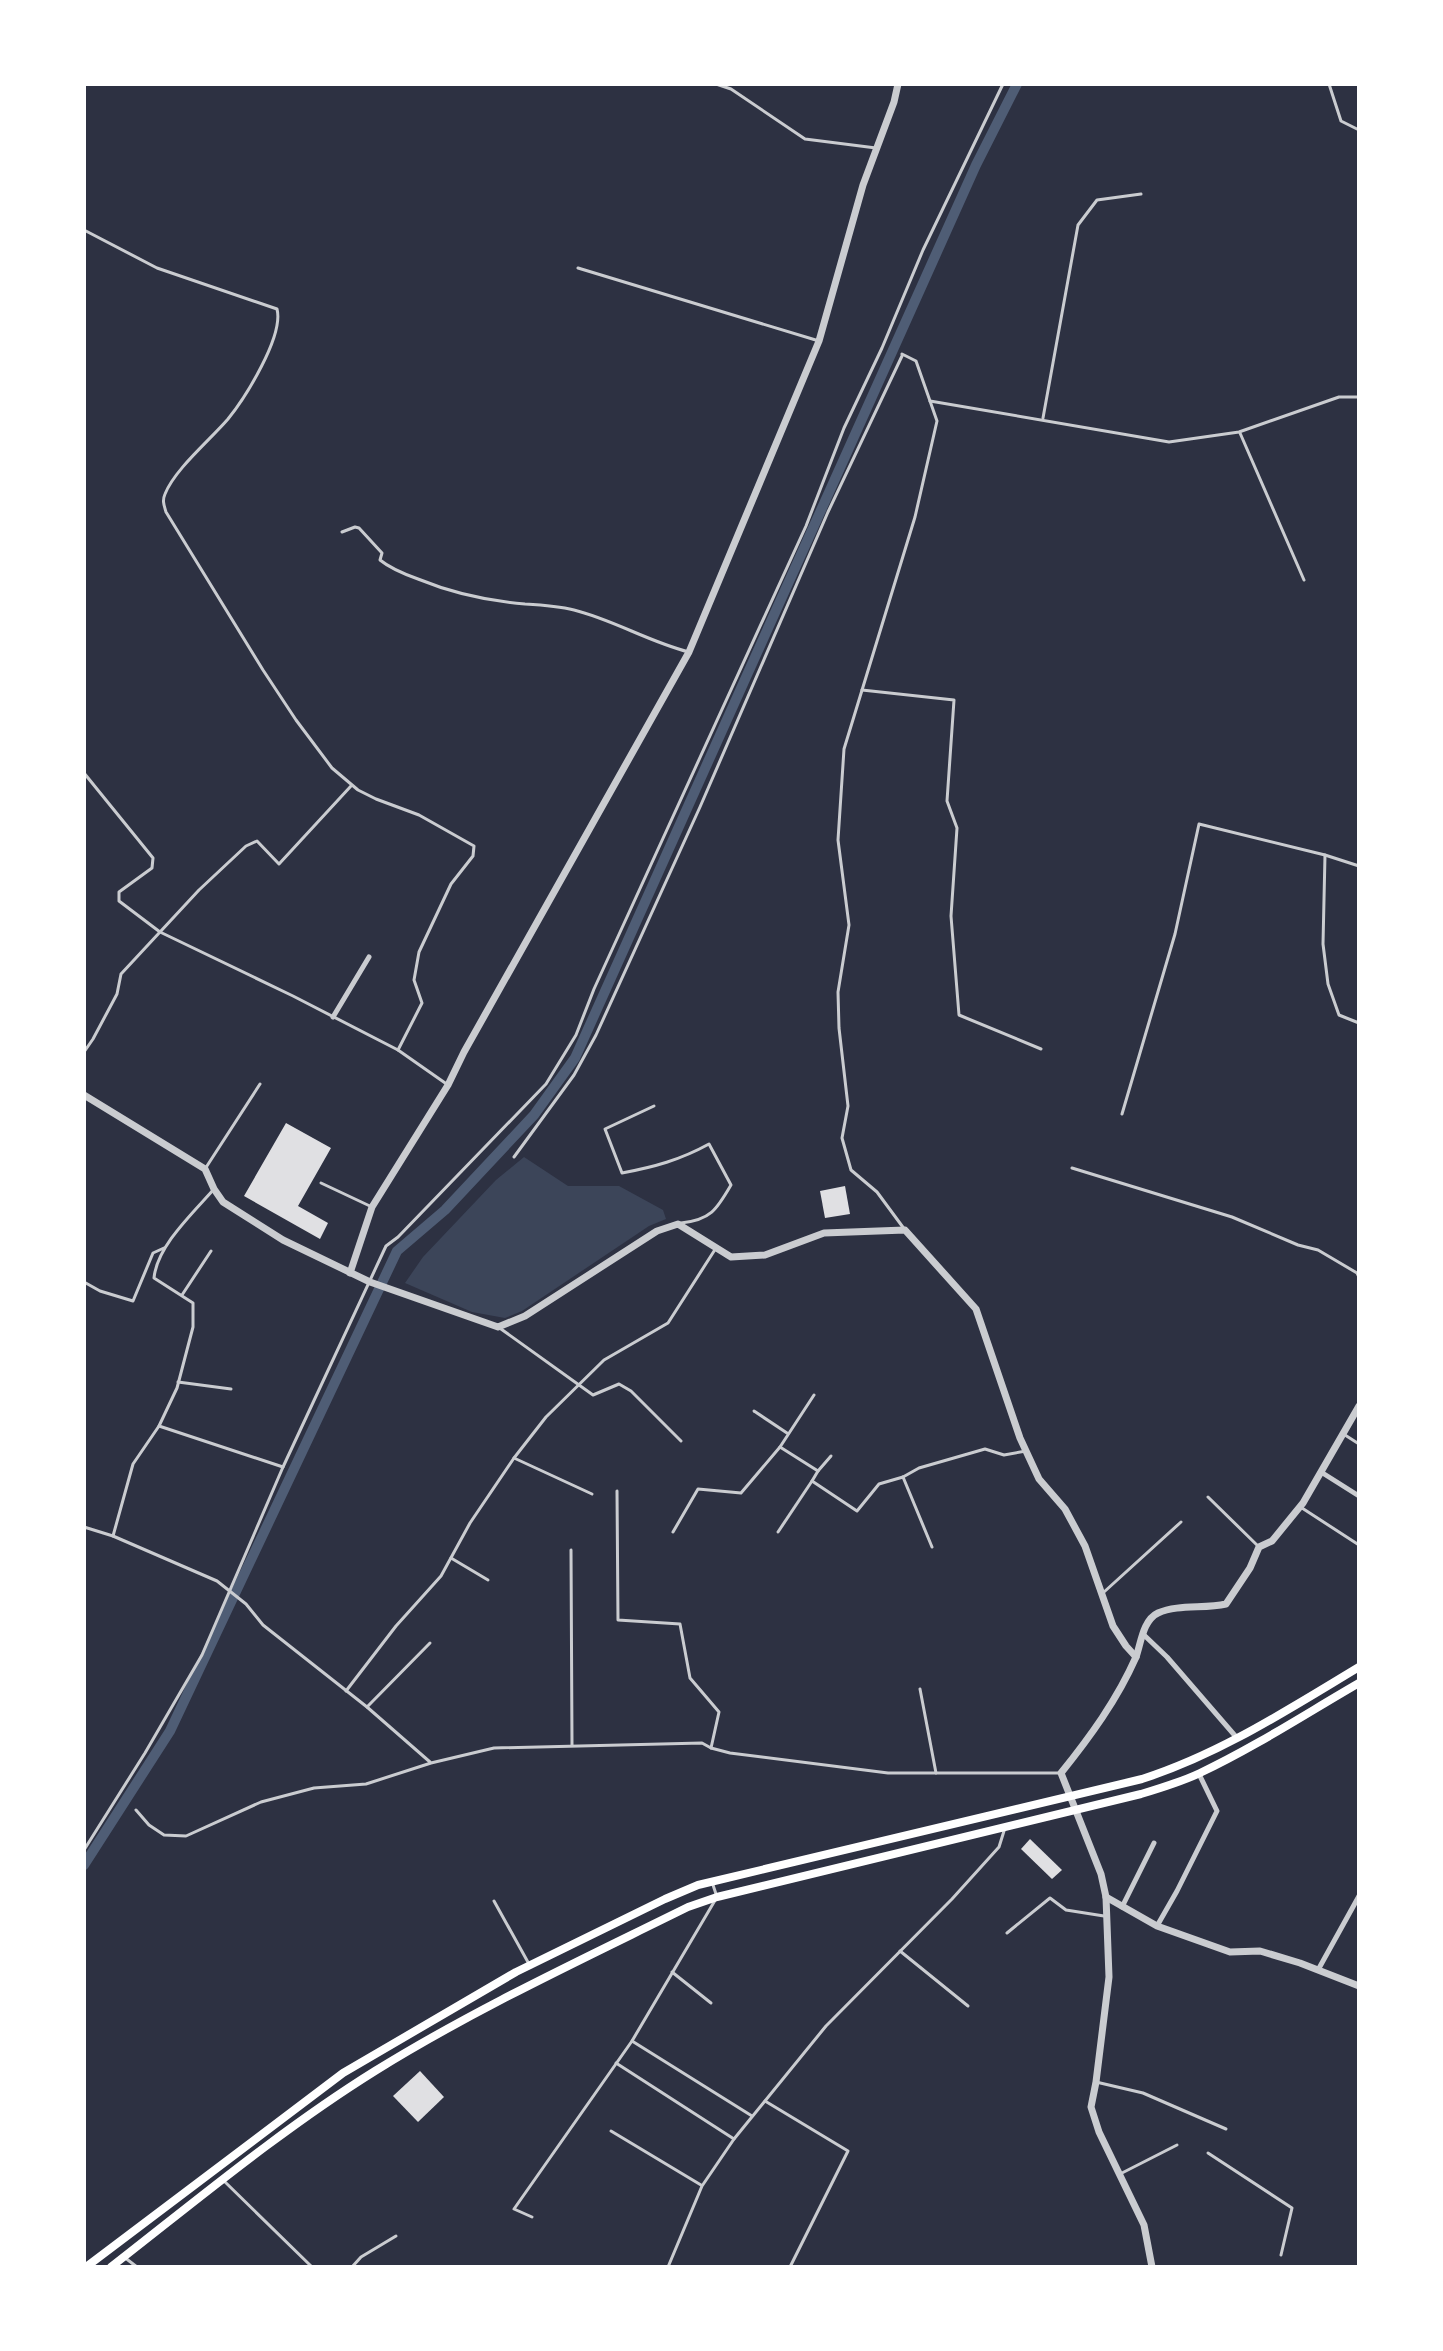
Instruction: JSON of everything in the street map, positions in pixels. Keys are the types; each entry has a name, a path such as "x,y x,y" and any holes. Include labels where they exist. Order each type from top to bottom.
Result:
{"main road":[{"path":"86,2267 343,2073 530,1965 665,1899 698,1885 1168,1770 1237,1738 1359,1667"},
{"path":"111,2267 303,2120 376,2071 520,1990 688,1907 717,1897 1141,1794 1199,1774 1359,1683"},
{"path":"401,2037 409,2052"}],"street":[{"path":"350,1273 372,1207 448,1085 689,652 819,341 863,185 898,84"},
{"path":"333,1017 369,957"},
{"path":"84,1095 205,1169 223,1202 283,1240 370,1282 498,1327 525,1316 657,1231 678,1224 731,1257 765,1255 824,1233 905,1230 976,1309 1026,1451 1039,1479 1065,1509 1085,1546 1113,1626 1136,1657"},
{"path":"1152,2267 1144,2225 1099,2132 1091,2107 1109,1977 1106,1897 1101,1874 1061,1773 1091,1736 1118,1693 1136,1657 1148,1621 1156,1614 1226,1604 1250,1568 1259,1547 1272,1541 1299,1507 1359,1406"},
{"path":"1320,1471 1359,1496"},
{"path":"1144,1635 1237,1738"},
{"path":"1157,1926 1217,1811 1199,1774"},
{"path":"1122,1907 1154,1843"},
{"path":"1318,1970 1359,1896"},
{"path":"1106,1897 1157,1926 1230,1952 1260,1951 1359,1986"}],"lane":[{"path":"716,84 732,87 805,139 877,148"},
{"path":"84,1850 202,1655 283,1467 386,1246 546,1084 576,1035 594,989 806,526 844,428 923,250 1003,84"},
{"path":"1329,84 1341,121 1359,130"},
{"path":"1042,419 1078,225 1097,200 1141,194"},
{"path":"84,230 157,268 277,309 278,327 268,353 250,384 230,417 184,467 163,500 166,512 296,720 332,768 376,799 419,815 474,846 473,856 451,884 419,952 414,980 422,1003 398,1050"},
{"path":"578,268 819,341"},
{"path":"514,1157 574,1075 596,1035 700,807 828,512 902,354 916,361 937,421 921,489 844,749 838,840 849,925 838,992 848,1106 842,1138 851,1170 877,1192 905,1230"},
{"path":"930,401 1169,442 1239,432 1339,397 1359,397"},
{"path":"1239,432 1304,580"},
{"path":"342,532 359,528 382,553 380,560 395,570 434,586 482,598 575,610 614,622 671,648 689,652"},
{"path":"862,690 954,700 947,801 957,828 951,916 959,1015 1041,1049"},
{"path":"84,773 153,858 152,868 119,892 119,901 160,932 398,1050 448,1085"},
{"path":"84,1052 117,994 121,974 199,890 246,846 257,841 279,864 352,785"},
{"path":"1122,1114 1175,934 1199,824 1359,866"},
{"path":"1325,855 1323,944 1328,984 1339,1015 1359,1023"},
{"path":"205,1169 260,1084"},
{"path":"654,1106 605,1129 622,1173 663,1165 709,1144 731,1185 716,1211 696,1222 678,1224"},
{"path":"1072,1168 1232,1217 1298,1245 1318,1250 1359,1277"},
{"path":"321,1183 372,1207"},
{"path":"113,1536 133,1464 159,1426 178,1382 193,1327 193,1303 154,1278 155,1267 164,1248 214,1189"},
{"path":"84,1282 100,1291 133,1301 153,1253 164,1248"},
{"path":"346,1691 396,1626 441,1576 470,1523 546,1417 604,1360 668,1323 716,1248"},
{"path":"182,1295 211,1251"},
{"path":"498,1327 593,1395 619,1384 631,1391 681,1441"},
{"path":"178,1382 231,1389"},
{"path":"673,1532 698,1489 741,1493 780,1447 814,1395"},
{"path":"754,1411 789,1434"},
{"path":"159,1426 283,1467"},
{"path":"1342,1433 1359,1444"},
{"path":"780,1447 818,1471"},
{"path":"812,1481 857,1511 879,1484 903,1477 919,1468 985,1449 1004,1455 1026,1451"},
{"path":"778,1532 831,1456"},
{"path":"514,1458 592,1494"},
{"path":"903,1477 932,1547"},
{"path":"617,1491 618,1620 680,1624 690,1678 719,1712 711,1748"},
{"path":"1208,1497 1259,1547"},
{"path":"1299,1507 1359,1545"},
{"path":"1101,1594 1181,1522"},
{"path":"85,1529 113,1536 217,1581 243,1602 263,1625 367,1707 431,1763"},
{"path":"571,1550 572,1745"},
{"path":"451,1558 488,1580"},
{"path":"367,1707 430,1643"},
{"path":"920,1689 936,1773"},
{"path":"136,1810 149,1825 164,1835 186,1836 261,1802 314,1788 366,1784 431,1763 494,1748 702,1743 730,1753 888,1773 1061,1773"},
{"path":"668,2267 702,2186 734,2139 826,2026 999,1847 1006,1827 1006,1810"},
{"path":"532,2217 514,2209 632,2041 717,1897 712,1882"},
{"path":"1007,1933 1050,1898 1066,1910 1107,1917"},
{"path":"494,1901 530,1965"},
{"path":"900,1951 968,2006"},
{"path":"672,1972 711,2003"},
{"path":"632,2041 752,2116"},
{"path":"616,2063 734,2139"},
{"path":"1096,2082 1143,2093 1226,2129"},
{"path":"765,2101 848,2151 790,2267"},
{"path":"611,2131 702,2186"},
{"path":"1120,2174 1177,2145"},
{"path":"1208,2153 1292,2208 1281,2255"},
{"path":"223,2180 312,2267"},
{"path":"352,2267 361,2257 396,2236"},
{"path":"124,2257 137,2267"}],"shaded area":[{"path":"524,1157 568,1186 619,1186 663,1210 666,1219 649,1226 522,1311 505,1318 472,1312 405,1283 423,1257 496,1180"}],"building":[{"path":"286,1123 331,1148 298,1206 328,1223 320,1239 244,1196"},
{"path":"845,1186 850,1214 825,1218 820,1191"},
{"path":"1030,1839 1062,1870 1052,1879 1021,1849"},
{"path":"420,2071 444,2097 418,2122 393,2096"}],"waterway":[{"path":"84,1865 170,1731 397,1251 445,1210 534,1115 575,1058 976,165 1017,84"}]}
